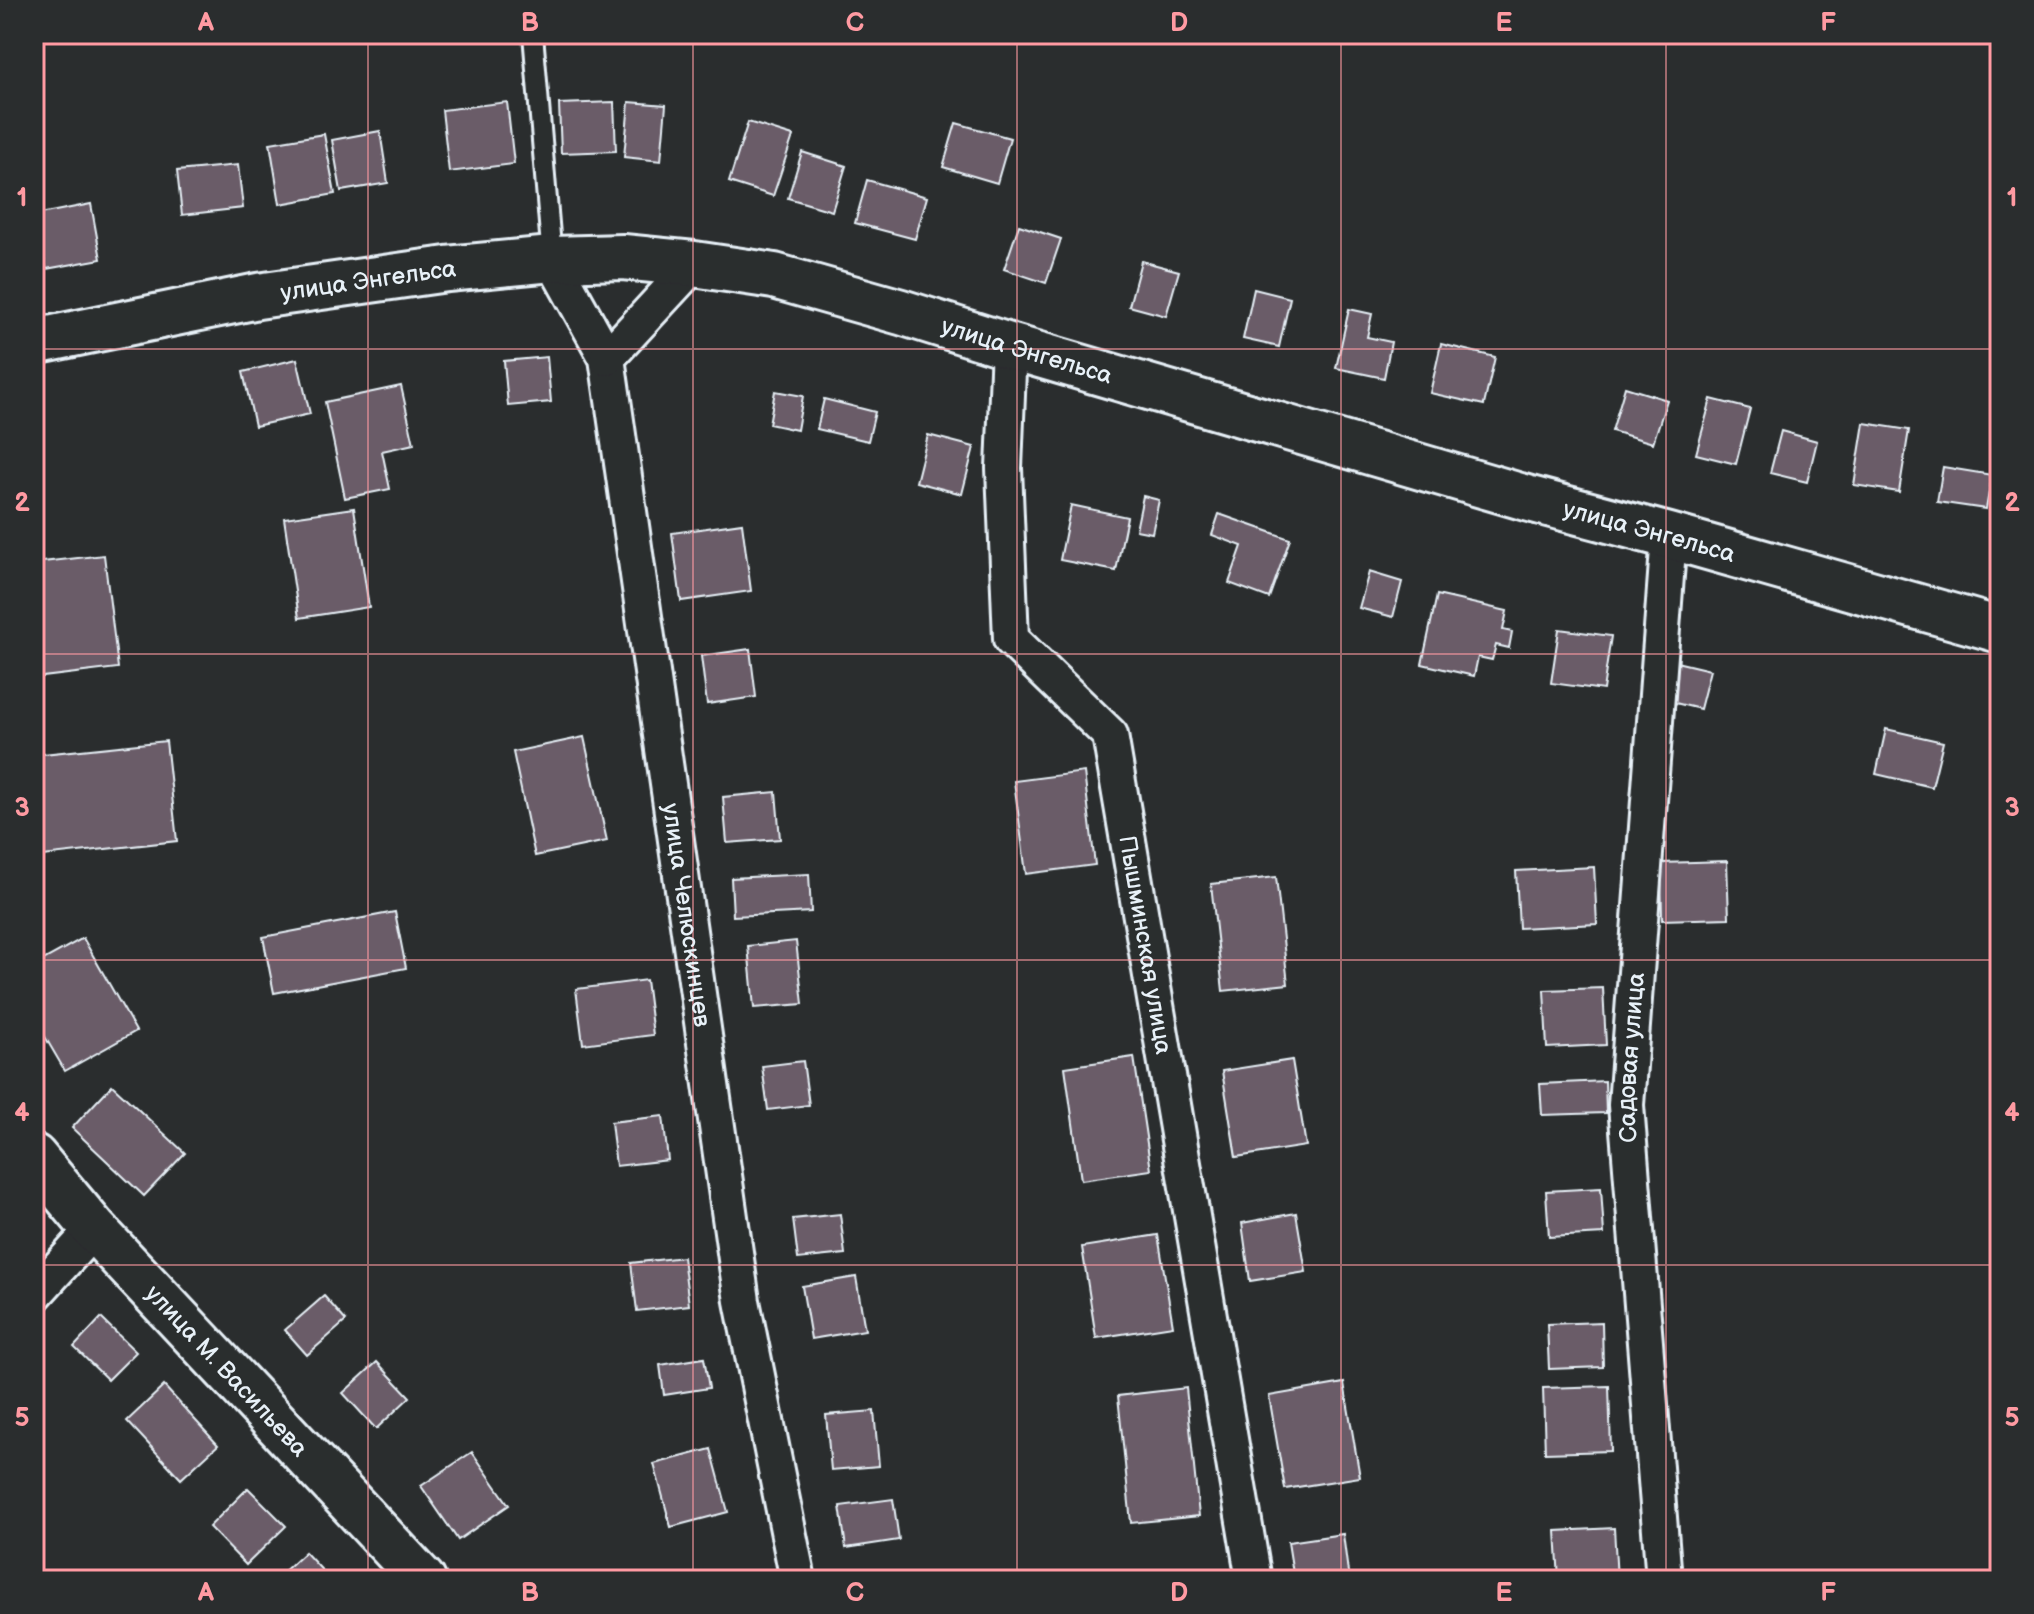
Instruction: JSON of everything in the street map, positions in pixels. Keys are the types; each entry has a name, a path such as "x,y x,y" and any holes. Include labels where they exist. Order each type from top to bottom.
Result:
{"main road":[{"name":"улица Энгельса","path":"34,342 258,296 447,269 552,259 623,257 694,264 774,276 1514,495 2000,630"},
{"name":"улица М. Васильева","path":"34,1157 94,1229 423,1580"}],"street":[{"name":"улица Челюскинцев","path":"552,259 607,358 742,1301 798,1580"},
{"path":"607,358 694,264"},
{"name":"Пышминская улица","path":"1009,346 1004,468 1011,639 1110,735 1254,1580"},
{"name":"Садовая улица","path":"1664,1580 1626,1105 1669,536"},
{"path":"34,1295 94,1229"}],"lane":[{"path":"533,34 552,259"}],"building":[{"path":"507,102 514,164 449,172 442,110"},
{"path":"614,102 616,151 561,153 559,104"},
{"path":"629,102 666,105 661,161 624,157"},
{"path":"748,122 793,136 773,196 729,182"},
{"path":"956,123 1010,138 997,183 943,167"},
{"path":"380,131 388,183 341,191 332,140"},
{"path":"324,134 335,194 280,204 270,143"},
{"path":"802,152 846,166 832,211 788,198"},
{"path":"238,165 243,208 182,215 177,171"},
{"path":"867,180 927,197 915,239 855,223"},
{"path":"91,204 101,259 46,269 35,215"},
{"path":"1019,225 1061,239 1046,283 1004,269"},
{"path":"1141,261 1179,271 1166,316 1129,306"},
{"path":"1254,289 1290,298 1279,347 1243,339"},
{"path":"1349,309 1372,314 1367,337 1391,342 1384,378 1336,368"},
{"path":"1441,344 1495,357 1484,405 1430,393"},
{"path":"547,357 551,402 508,406 504,361"},
{"path":"297,359 310,414 255,426 243,372"},
{"path":"401,386 414,444 382,451 390,489 345,498 325,402"},
{"path":"1625,387 1667,400 1653,443 1612,431"},
{"path":"775,391 803,396 797,430 769,424"},
{"path":"824,399 875,412 868,441 817,429"},
{"path":"1711,399 1750,409 1736,464 1696,454"},
{"path":"1864,423 1909,430 1899,492 1854,485"},
{"path":"1781,431 1817,441 1807,482 1770,473"},
{"path":"928,435 974,447 962,494 916,482"},
{"path":"1943,467 1992,475 1986,509 1937,502"},
{"path":"1143,496 1159,500 1152,533 1136,530"},
{"path":"1071,505 1127,517 1116,571 1060,560"},
{"path":"354,508 369,607 299,618 284,518"},
{"path":"1219,514 1290,539 1269,598 1229,583 1242,546 1212,535"},
{"path":"742,523 751,591 681,601 672,533"},
{"path":"104,555 118,668 34,678 34,563"},
{"path":"1369,572 1402,582 1393,617 1359,608"},
{"path":"1437,595 1507,611 1503,630 1512,632 1509,648 1496,645 1492,660 1478,657 1474,676 1422,664"},
{"path":"1559,629 1611,636 1603,690 1551,683"},
{"path":"750,649 756,697 707,704 701,656"},
{"path":"1672,661 1710,670 1700,709 1663,700"},
{"path":"1886,729 1943,742 1932,787 1876,774"},
{"path":"584,737 607,841 535,856 513,752"},
{"path":"166,741 177,841 34,857 34,755"},
{"path":"1084,772 1095,865 1026,874 1014,781"},
{"path":"776,792 780,839 727,843 723,797"},
{"path":"1727,861 1729,918 1662,920 1661,863"},
{"path":"1594,867 1597,924 1519,928 1516,871"},
{"path":"809,874 811,912 733,916 731,878"},
{"path":"1276,877 1288,984 1223,991 1211,884"},
{"path":"395,912 406,968 274,993 263,937"},
{"path":"83,938 136,1031 65,1071 34,1018 34,965"},
{"path":"796,941 803,1004 754,1008 748,946"},
{"path":"646,980 653,1035 583,1044 576,989"},
{"path":"1603,988 1606,1045 1547,1048 1544,990"},
{"path":"1134,1057 1151,1170 1081,1180 1065,1067"},
{"path":"1292,1060 1306,1146 1236,1157 1222,1071"},
{"path":"803,1061 809,1105 768,1110 762,1066"},
{"path":"1605,1081 1606,1113 1542,1115 1540,1084"},
{"path":"112,1085 185,1153 144,1196 72,1128"},
{"path":"663,1116 668,1160 616,1166 611,1122"},
{"path":"1601,1188 1604,1234 1549,1237 1546,1191"},
{"path":"1296,1213 1306,1272 1250,1281 1242,1223"},
{"path":"840,1214 845,1254 798,1259 793,1219"},
{"path":"1158,1235 1173,1326 1096,1338 1082,1247"},
{"path":"683,1257 689,1305 637,1311 631,1263"},
{"path":"856,1277 865,1330 811,1339 802,1286"},
{"path":"324,1296 346,1321 307,1355 285,1330"},
{"path":"101,1318 136,1352 108,1380 74,1347"},
{"path":"1602,1322 1603,1367 1549,1369 1547,1324"},
{"path":"704,1358 709,1388 664,1395 660,1365"},
{"path":"377,1362 410,1397 376,1429 343,1393"},
{"path":"1344,1383 1360,1477 1285,1489 1269,1396"},
{"path":"164,1386 218,1445 181,1479 127,1421"},
{"path":"1609,1386 1611,1451 1545,1453 1543,1388"},
{"path":"1186,1388 1199,1516 1131,1523 1118,1396"},
{"path":"874,1411 879,1466 831,1470 826,1415"},
{"path":"711,1449 728,1512 671,1527 654,1464"},
{"path":"472,1452 509,1505 458,1540 421,1486"},
{"path":"248,1488 286,1526 246,1565 209,1527"},
{"path":"893,1499 899,1540 846,1548 840,1506"},
{"path":"1614,1528 1617,1580 1559,1580 1556,1531"},
{"path":"1343,1534 1349,1580 1294,1580 1288,1542"},
{"path":"305,1552 331,1580 285,1580 280,1575"}]}
